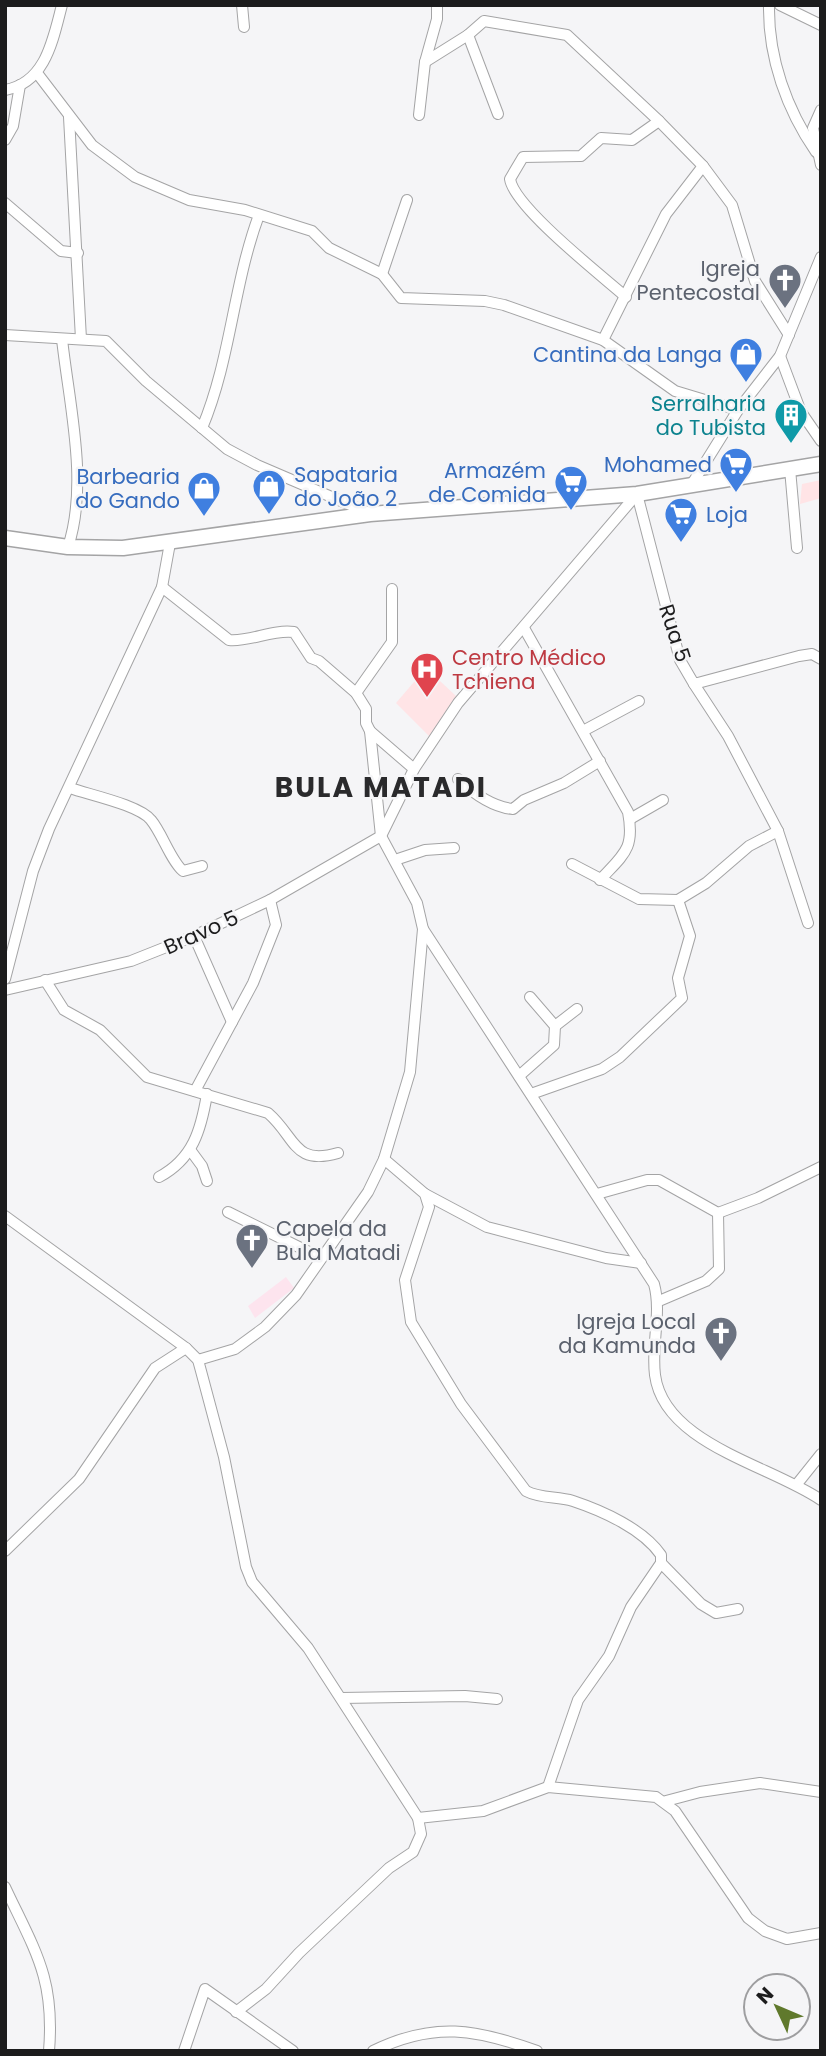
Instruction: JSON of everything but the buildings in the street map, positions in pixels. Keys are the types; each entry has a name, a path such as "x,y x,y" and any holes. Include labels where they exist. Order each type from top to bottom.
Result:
{"main road":[{"path":"5,538 68,547 123,548 170,543 238,530 370,514 637,494 821,464"}],"street":[{"path":"5,90 20,85 37,73 47,57 62,5"},
{"path":"242,5 244,27"},
{"path":"419,115 425,62 437,19 437,5"},
{"path":"769,5 772,42 790,109 821,165"},
{"path":"780,5 821,24"},
{"path":"425,62 490,20 567,35 659,121 702,166 732,205 755,281 789,335"},
{"path":"468,35 498,114"},
{"path":"37,73 92,145 135,177 189,200 259,215 312,231 329,248 382,274 401,298 485,300 603,340 675,391 738,410"},
{"path":"5,140 13,126 20,85"},
{"path":"816,152 813,128 821,110"},
{"path":"69,117 81,338"},
{"path":"626,297 545,226 514,189 510,178 523,158 581,156 601,138 632,140 659,121"},
{"path":"603,340 626,297 641,258 666,214 702,166"},
{"path":"382,274 407,200"},
{"path":"5,203 61,251 78,253"},
{"path":"202,428 214,398 230,337 244,256 259,215"},
{"path":"692,484 738,410 780,356 821,257"},
{"path":"5,335 62,339 99,338 113,345 146,381 227,449 257,465 370,514"},
{"path":"62,339 76,467 75,525 68,547"},
{"path":"780,356 801,412 821,441"},
{"path":"790,469 797,548"},
{"path":"381,836 414,769 466,693 637,494"},
{"name":"Rua 5","path":"637,494 680,660 694,684 799,656 812,654 821,659"},
{"path":"5,979 33,871 49,829 162,587 170,543"},
{"path":"162,587 229,640 294,632 311,658 319,661 356,693 366,709 370,731 381,836 417,903 423,929 410,1072 384,1159 349,1223 296,1295 265,1327 235,1349 198,1360"},
{"path":"356,693 392,642 392,589"},
{"path":"524,628 630,819 633,836 625,853 600,880"},
{"path":"694,684 728,736 778,831 808,923"},
{"path":"583,731 639,701"},
{"path":"370,731 414,769"},
{"path":"458,779 502,808 513,809 524,800 564,783 600,761"},
{"path":"70,788 144,813 172,852 179,868 183,871 202,866"},
{"path":"630,819 663,800"},
{"path":"572,864 639,899 678,900 705,884 749,846 778,831"},
{"name":"Bravo 5","path":"5,990 131,961 194,936 270,900 381,836"},
{"path":"395,860 425,850 454,848"},
{"path":"195,1091 253,983 276,925 270,900"},
{"path":"531,1094 602,1069 620,1057 682,998 678,978 690,936 678,900"},
{"path":"423,929 531,1094 560,1144 597,1194 654,1284 659,1301 654,1338 655,1376 663,1401 680,1423 707,1441 797,1484 821,1500"},
{"path":"194,936 232,1022"},
{"path":"45,980 64,1010 100,1030 137,1070 162,1083 268,1113 284,1126 291,1142 303,1155 320,1158 338,1153"},
{"path":"519,1076 554,1045 555,1026 530,997"},
{"path":"555,1026 577,1009"},
{"path":"159,1177 177,1167 191,1151 199,1130 206,1094"},
{"path":"191,1151 202,1166 207,1181"},
{"path":"384,1159 425,1194 487,1227 606,1258 641,1263"},
{"path":"597,1194 647,1180 659,1180 718,1213 758,1198 821,1167"},
{"path":"425,1194 429,1208 405,1280 411,1322 461,1404 526,1491 537,1497 573,1501 625,1524 656,1548 661,1563 701,1604 716,1613 738,1609"},
{"path":"228,1212 321,1258"},
{"path":"659,1301 714,1276 721,1259 718,1213"},
{"path":"5,1216 186,1348 198,1360 224,1457 246,1567 252,1582 308,1648 418,1818 421,1834 412,1852 389,1867 266,1989 236,2012"},
{"path":"5,1551 79,1479 155,1368 186,1348"},
{"path":"797,1484 821,1454"},
{"path":"548,1787 578,1700 610,1656 631,1607 661,1563"},
{"path":"341,1698 465,1696 498,1699"},
{"path":"666,1801 700,1792 760,1783 821,1793"},
{"path":"418,1818 483,1811 548,1787 656,1797 666,1801 748,1918 765,1931 787,1939 821,1933"},
{"path":"5,1888 45,1971 52,2013 50,2051"},
{"path":"184,2051 205,1989 293,2051"},
{"path":"373,2051 424,2031 496,2036 537,2051"}],"shaded area":[{"path":"821,480 821,498 800,504 802,484"},
{"name":"Centro Médico Tchiena","path":"426,668 456,696 429,736 396,703"},
{"path":"286,1277 294,1288 255,1318 248,1306"}],"place":[{"name":"Igreja Pentecostal","path":"785,310"},
{"name":"Cantina da Langa","path":"746,384"},
{"name":"Serralharia do Tubista","path":"791,445"},
{"name":"Mohamed","path":"736,494"},
{"name":"Armazém de Comida","path":"571,512"},
{"name":"Sapataria do João 2","path":"269,516"},
{"name":"Barbearia do Gando","path":"204,518"},
{"name":"Loja","path":"681,544"},
{"name":"Centro Médico Tchiena","path":"427,699"},
{"name":"Capela da Bula Matadi","path":"252,1270"},
{"name":"Igreja Local da Kamunda","path":"721,1363"}],"district":[{"name":"BULA MATADI","path":"381,787"}]}
